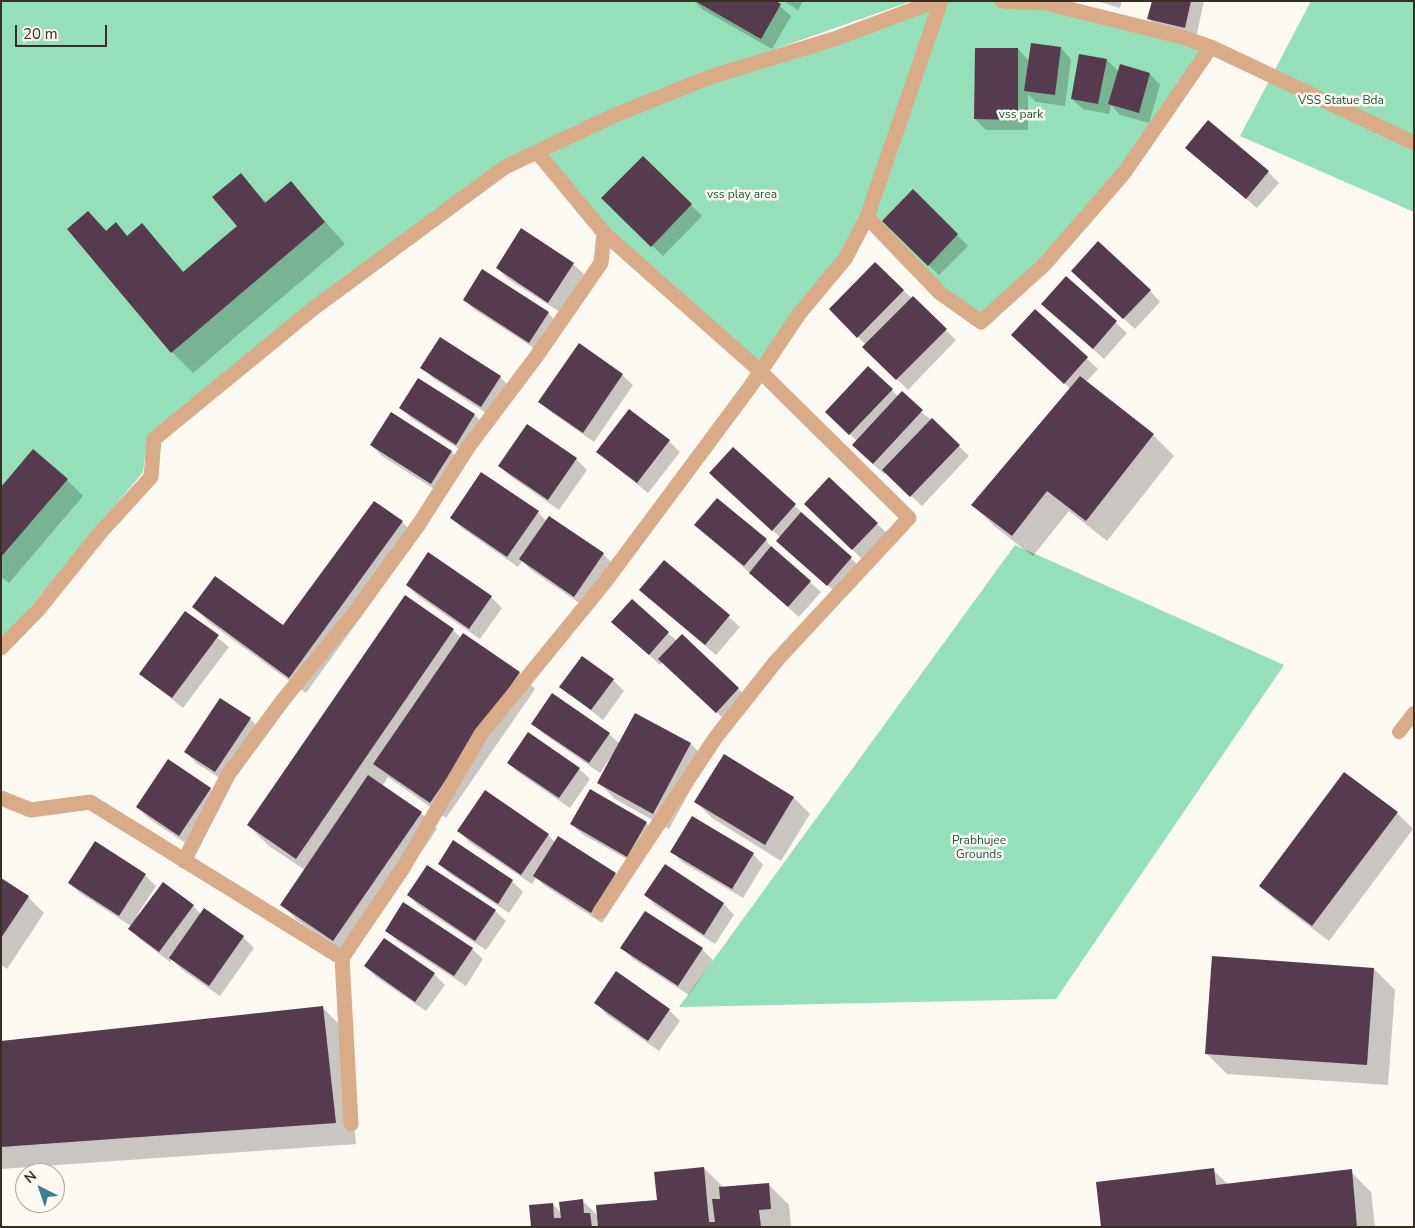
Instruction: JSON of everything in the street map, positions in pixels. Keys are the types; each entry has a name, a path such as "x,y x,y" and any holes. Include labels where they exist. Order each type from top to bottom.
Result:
{"street":[{"path":"1,648 38,610 100,533 150,477 154,439 314,308 413,233 505,167 613,116 710,77 834,39 936,1"},
{"path":"351,1124 342,958 403,868 481,734 605,582 760,371 799,314 845,259 867,217 941,1"},
{"path":"1002,1 1045,2 1182,37 1211,47 1414,143"},
{"path":"867,217 940,293 981,322 1044,265 1124,173 1211,47"},
{"path":"537,152 604,234 760,371 909,518 777,660 716,737 600,912"},
{"path":"184,861 228,775 283,700 358,608 419,524 469,446 536,357 600,263 604,234"},
{"path":"1,798 31,810 90,802 342,958"}],"lane":[{"path":"1399,732 1414,713"}],"green space":[{"path":"1,1 912,1 744,60 575,126 329,289 147,439 143,472 1,642"},
{"name":"vss park","path":"941,1 1061,1 1209,47 1163,112 1078,221 979,321 867,217"},
{"name":"VSS Statue Bda","path":"1311,1 1414,1 1414,212 1240,136"},
{"name":"vss play area","path":"936,5 867,206 841,256 759,365 606,231 540,152 704,85"},
{"name":"Prabhujee Grounds","path":"1015,545 1284,665 1056,999 679,1007"}],"building":[{"path":"695,1 776,1 781,4 761,39"},
{"path":"1152,1 1191,1 1185,28 1147,19"},
{"path":"1031,43 1061,47 1055,95 1024,91"},
{"path":"975,48 1018,48 1018,120 974,119"},
{"path":"1079,54 1107,59 1098,104 1071,99"},
{"path":"1120,64 1150,73 1139,113 1108,104"},
{"path":"1208,120 1269,171 1246,199 1185,148"},
{"path":"643,156 692,204 651,247 601,198"},
{"path":"241,173 265,203 291,181 325,222 171,353 67,229 88,211 106,231 116,222 127,236 142,223 183,272 237,226 212,197"},
{"path":"913,189 958,234 928,266 882,221"},
{"path":"521,228 574,263 548,303 496,268"},
{"path":"1098,241 1151,290 1123,319 1071,271"},
{"path":"875,262 904,290 857,338 829,309"},
{"path":"482,269 549,312 529,343 463,300"},
{"path":"1066,276 1117,321 1093,349 1041,304"},
{"path":"913,296 947,329 896,380 862,347"},
{"path":"1035,309 1088,357 1064,384 1011,335"},
{"path":"440,337 501,376 481,407 420,368"},
{"path":"579,343 623,374 583,433 538,402"},
{"path":"868,366 893,389 849,435 825,412"},
{"path":"1080,376 1154,434 1086,521 1047,491 1012,536 971,505"},
{"path":"418,378 475,414 456,445 399,408"},
{"path":"902,391 923,410 873,464 852,445"},
{"path":"629,409 670,440 637,483 596,452"},
{"path":"391,412 452,451 431,484 370,445"},
{"path":"932,418 960,445 910,497 882,470"},
{"path":"527,424 577,458 548,500 498,466"},
{"path":"733,447 796,504 772,531 709,473"},
{"path":"33,449 68,479 1,557 1,487"},
{"path":"481,472 539,511 507,557 450,518"},
{"path":"829,477 878,523 852,550 804,504"},
{"path":"717,498 767,539 744,566 694,525"},
{"path":"374,501 403,521 289,678 192,607 215,576 283,625"},
{"path":"801,512 852,557 827,586 776,541"},
{"path":"549,516 604,553 574,597 519,559"},
{"path":"771,546 811,581 788,607 749,573"},
{"path":"428,552 492,596 469,629 406,585"},
{"path":"664,560 730,615 705,645 639,590"},
{"path":"405,595 454,629 296,859 247,825"},
{"path":"632,599 669,632 649,655 611,622"},
{"path":"185,611 219,635 172,698 139,674"},
{"path":"463,633 520,672 430,803 373,764"},
{"path":"682,634 739,688 716,713 658,659"},
{"path":"582,656 614,679 591,710 559,687"},
{"path":"552,693 610,733 589,763 531,724"},
{"path":"220,698 251,718 215,772 184,752"},
{"path":"635,713 691,743 653,814 597,783"},
{"path":"528,732 580,768 559,798 507,763"},
{"path":"724,754 794,797 765,845 694,802"},
{"path":"168,759 211,788 179,836 136,807"},
{"path":"1344,772 1398,812 1312,926 1259,886"},
{"path":"368,775 422,812 333,941 280,905"},
{"path":"590,789 647,822 627,857 570,824"},
{"path":"485,790 549,834 521,875 457,831"},
{"path":"692,816 754,853 732,889 670,852"},
{"path":"558,836 616,873 591,913 533,876"},
{"path":"453,840 513,880 498,904 438,864"},
{"path":"95,841 146,874 119,916 68,883"},
{"path":"665,864 724,903 704,935 644,895"},
{"path":"427,865 496,910 475,941 407,895"},
{"path":"1,878 29,896 1,938"},
{"path":"163,882 194,905 159,952 128,929"},
{"path":"403,902 473,948 454,976 385,931"},
{"path":"204,908 244,936 209,986 169,958"},
{"path":"645,911 703,948 678,986 620,948"},
{"path":"384,938 435,973 415,1002 364,966"},
{"path":"1212,956 1374,968 1367,1065 1205,1054"},
{"path":"616,971 670,1009 648,1041 594,1003"},
{"path":"323,1006 336,1123 1,1147 1,1041"},
{"path":"704,1167 709,1222 715,1222 712,1199 720,1199 719,1187 769,1183 771,1209 759,1210 761,1227 598,1227 596,1205 657,1200 654,1172"},
{"path":"1214,1168 1216,1185 1352,1169 1357,1227 1101,1227 1096,1182"},
{"path":"583,1199 584,1213 590,1213 592,1227 531,1227 529,1205 553,1203 554,1218 561,1218 559,1202"}]}
